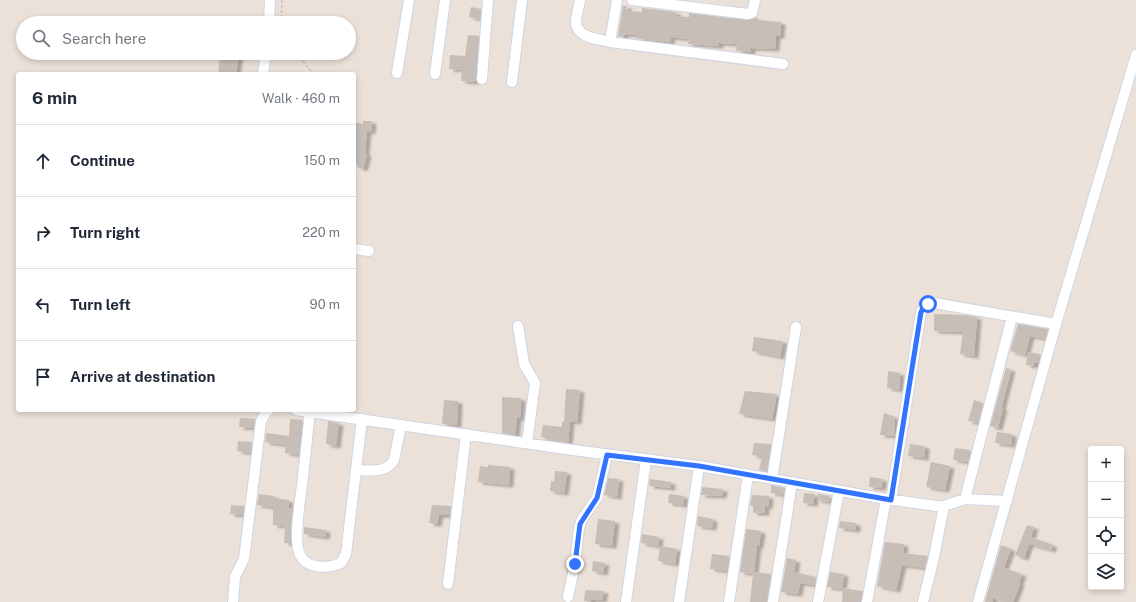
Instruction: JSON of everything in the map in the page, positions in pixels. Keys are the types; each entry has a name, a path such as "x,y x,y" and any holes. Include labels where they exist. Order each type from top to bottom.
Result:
{"street":[{"path":"398,73 409,0"},
{"path":"435,74 446,0"},
{"path":"482,79 488,0"},
{"path":"512,82 522,0"},
{"path":"580,0 576,23 580,32 584,35 610,42 783,64"},
{"path":"610,42 617,0"},
{"path":"632,0 748,14 752,13 755,0"},
{"path":"269,16 270,4"},
{"path":"978,602 1056,324 1136,55"},
{"path":"263,72 265,60"},
{"path":"356,249 369,251"},
{"path":"867,602 889,500 921,312 924,306 934,303 1056,324"},
{"path":"965,499 1012,317"},
{"path":"518,326 524,364 535,383 527,443"},
{"path":"772,478 796,327"},
{"path":"233,602 235,577 244,559 261,421 266,412"},
{"path":"362,419 346,554 341,563 330,567 321,567 306,563 298,551 298,522 310,412 362,419 466,434 607,455 699,466 889,500 937,506 944,506 965,499 1006,502"},
{"path":"356,470 384,470 392,464 401,425"},
{"path":"448,584 466,434"},
{"path":"568,597 575,564 580,524 597,498 607,455"},
{"path":"626,602 646,460"},
{"path":"679,602 699,466"},
{"path":"730,602 748,475"},
{"path":"773,602 792,483"},
{"path":"818,602 839,491"},
{"path":"923,602 944,506"}],"path":[{"path":"281,16 282,0"},
{"path":"302,60 311,72"}],"building":[{"path":"623,6 627,6 627,11 642,12 642,8 676,12 676,16 689,17 689,13 747,20 758,18 758,20 781,22 780,36 776,36 775,49 751,48 751,52 736,51 737,44 719,43 719,46 688,44 689,39 671,37 670,42 638,39 639,35 624,34 624,37 618,36"},
{"path":"471,7 481,9 480,19 469,17"},
{"path":"468,35 479,36 475,82 461,81 462,70 449,69 450,55 465,56"},
{"path":"219,60 238,60 236,72 218,72"},
{"path":"363,121 372,121 371,132 367,131 365,153 367,155 363,169 357,167 356,164 356,122 363,124"},
{"path":"934,314 966,315 977,317 974,356 960,354 963,332 934,331"},
{"path":"1018,324 1048,329 1045,339 1030,336 1025,355 1010,351"},
{"path":"754,337 783,341 780,357 752,351"},
{"path":"1028,352 1040,354 1038,363 1034,363 1034,366 1026,365"},
{"path":"1006,368 1011,369 1001,407 1003,408 998,428 990,426"},
{"path":"888,371 900,373 899,390 887,388"},
{"path":"566,389 580,390 577,422 570,421 568,443 545,439 541,437 543,425 562,427 562,422 564,422"},
{"path":"745,391 777,394 772,419 739,414"},
{"path":"502,397 521,398 520,418 517,418 515,435 502,433"},
{"path":"444,400 458,401 457,425 442,424"},
{"path":"974,400 983,403 978,423 968,421"},
{"path":"884,413 895,417 894,436 880,435"},
{"path":"240,418 255,419 254,428 239,427"},
{"path":"290,419 302,420 299,455 285,453 286,445 265,442 266,433 289,436"},
{"path":"328,421 339,423 336,446 326,444"},
{"path":"997,432 1012,434 1011,445 995,443"},
{"path":"238,441 252,442 250,453 237,451"},
{"path":"754,443 771,444 767,471 759,470 762,457 752,455"},
{"path":"910,444 925,446 924,458 908,456"},
{"path":"955,448 970,450 968,462 953,460"},
{"path":"931,462 950,466 945,490 926,487"},
{"path":"488,465 510,467 509,485 478,482 480,466 488,467"},
{"path":"555,471 567,472 564,493 550,491 551,481 554,482"},
{"path":"870,477 883,479 881,488 869,487"},
{"path":"608,478 619,479 617,497 604,495"},
{"path":"650,479 671,482 671,488 649,486"},
{"path":"771,485 785,488 784,495 771,493"},
{"path":"702,487 723,489 722,496 701,495"},
{"path":"804,493 815,494 813,504 803,503"},
{"path":"259,494 289,500 288,508 292,508 291,543 284,543 285,526 273,525 273,507 257,505"},
{"path":"669,494 684,496 683,505 668,503"},
{"path":"818,494 830,496 829,502 817,500"},
{"path":"752,495 769,496 768,507 765,506 765,513 753,513 753,506 750,505"},
{"path":"231,505 244,506 243,515 230,514"},
{"path":"432,505 451,506 450,515 439,515 437,524 429,523"},
{"path":"698,516 713,519 712,528 697,526"},
{"path":"598,519 615,521 612,546 595,544"},
{"path":"840,521 856,523 856,530 839,528"},
{"path":"1027,525 1034,527 1031,537 1053,545 1051,550 1029,544 1024,558 1015,555"},
{"path":"304,527 326,530 325,537 304,534"},
{"path":"746,529 761,531 759,546 757,546 754,572 771,574 767,602 750,602 753,574 740,572"},
{"path":"642,534 659,537 658,546 641,543"},
{"path":"885,542 904,544 903,553 928,556 925,568 902,565 896,590 877,586"},
{"path":"1001,545 1011,549 1004,568 1022,574 1020,584 1013,602 1005,602 993,598 992,602 985,602"},
{"path":"660,546 677,549 675,564 658,561"},
{"path":"712,554 729,556 727,571 710,569"},
{"path":"787,558 796,560 794,572 816,577 815,585 800,583 798,594 781,592"},
{"path":"593,561 605,563 603,573 592,571"},
{"path":"830,572 844,574 842,589 827,587"},
{"path":"843,588 862,591 861,602 842,602"},
{"path":"585,590 604,591 602,600 591,599 591,602 584,601"}],"route":[{"path":"575,564 580,524 597,498 607,455 699,466 891,500 921,312 924,306 928,304"}]}
